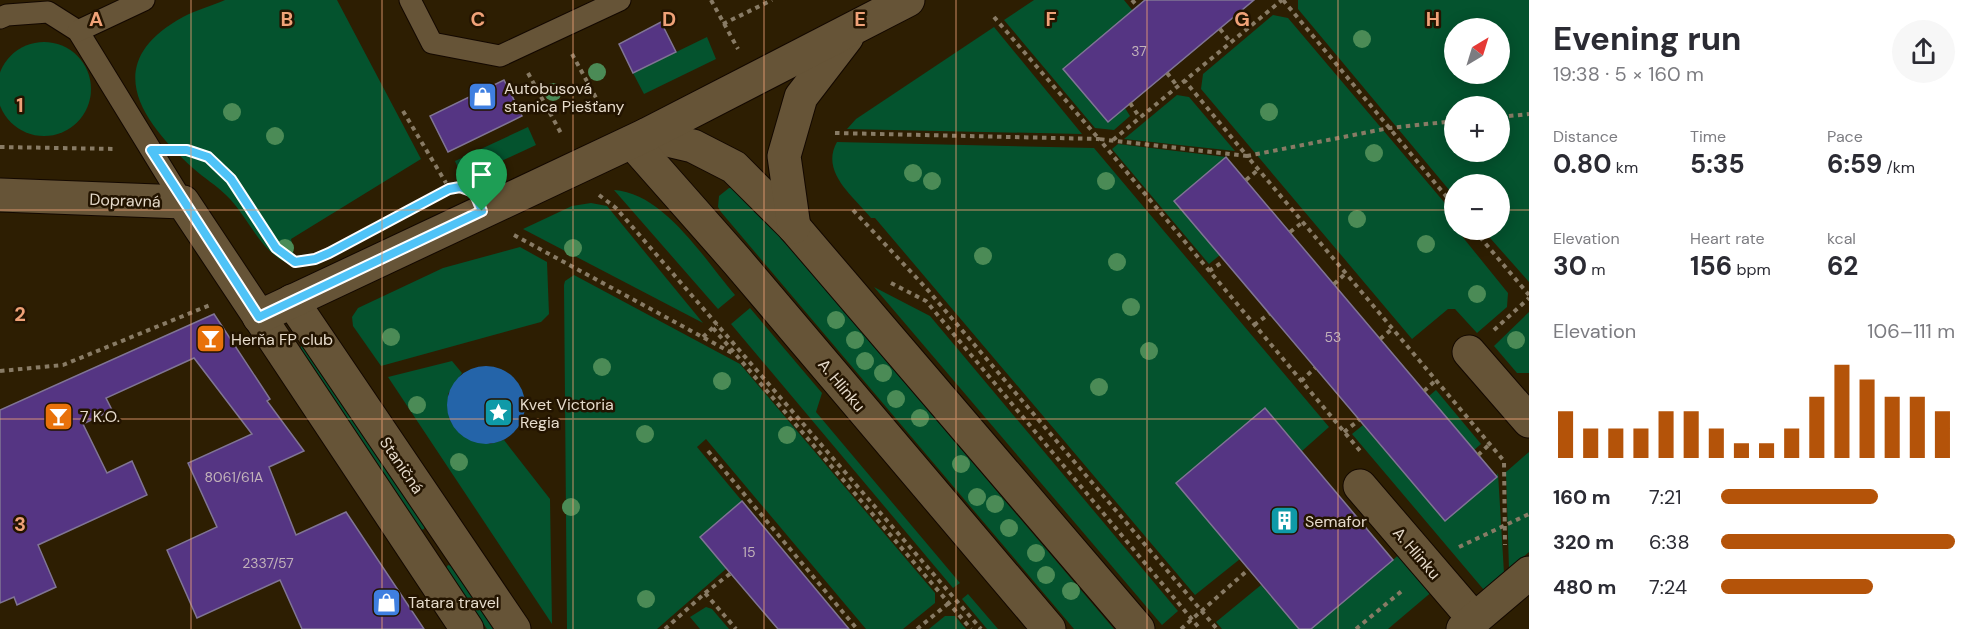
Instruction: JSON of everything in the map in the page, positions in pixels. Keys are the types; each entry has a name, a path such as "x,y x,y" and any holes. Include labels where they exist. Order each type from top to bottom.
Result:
{"street":[{"path":"467,629 259,317 630,134 851,31 908,0"},
{"path":"794,227 784,156 801,97 851,31"},
{"path":"630,134 693,146 734,167 794,227 1138,629"},
{"name":"A. Hlinku","path":"630,134 1049,629"},
{"name":"Dopravná","path":"0,195 183,202 259,317"},
{"name":"Staničná","path":"292,301 514,629"},
{"path":"1469,352 1529,421"},
{"name":"A. Hlinku","path":"1363,472 1469,624 1518,582"}],"lane":[{"path":"78,31 144,0"},
{"path":"410,0 432,43 500,56 620,0"},
{"path":"0,18 8,15 48,12 78,31 183,202"}],"path":[{"path":"723,24 772,0"},
{"path":"1132,0 1138,7"},
{"path":"1113,140 1282,0 1444,194"},
{"path":"994,17 1344,432 1363,472"},
{"path":"1220,29 1230,43"},
{"path":"570,49 630,134"},
{"path":"526,70 563,136"},
{"path":"1167,73 1178,87"},
{"path":"1185,81 1504,461 1518,582"},
{"path":"1130,103 1140,118"},
{"path":"403,111 446,183"},
{"path":"1510,116 1529,114"},
{"path":"836,133 1099,139 1248,156 1389,128 1444,122"},
{"path":"0,147 187,150 208,157 231,179 276,248 295,262 305,261"},
{"path":"1246,180 1259,169"},
{"path":"595,194 606,198 616,208 981,629"},
{"path":"853,210 926,288 1217,629"},
{"path":"1290,232 1303,222"},
{"path":"509,232 735,355"},
{"path":"1469,352 1529,297 1482,240"},
{"path":"1209,272 1224,261"},
{"path":"1334,284 1346,273"},
{"path":"887,281 926,301 1200,629"},
{"path":"0,372 63,365 216,302"},
{"path":"1254,325 1269,314"},
{"path":"703,337 717,324"},
{"path":"713,328 971,629"},
{"path":"1380,339 1392,329"},
{"path":"1301,381 1315,368"},
{"path":"1424,391 1436,380"},
{"path":"1344,432 1359,420"},
{"path":"1478,455 1491,443"},
{"path":"708,452 857,629"},
{"path":"1181,629 1249,570"},
{"path":"665,629 731,573"},
{"path":"705,593 736,629"},
{"path":"917,629 949,603"}],"green space":[{"path":"225,0 337,0 421,159 291,239 295,262 287,263 269,250 234,203 175,151 145,112 137,92 136,73 142,53 157,35 183,17"},
{"path":"1034,0 1124,0 1133,11 1108,122 1125,108 1130,116 1114,130 1095,128 1004,20"},
{"path":"1298,0 1529,0 1529,282 1492,240 1510,240 1510,174 1444,174 1444,184 1298,9"},
{"path":"1273,15 1288,18 1444,202 1444,240 1465,240 1508,293 1507,307 1477,333 1455,309 1448,309 1412,339 1201,89 1203,74"},
{"path":"994,27 1082,134 847,129 856,119"},
{"path":"707,37 716,59 644,94 633,73"},
{"path":"35,43 53,43 70,50 83,63 90,80 90,98 83,115 70,128 53,135 35,135 18,128 5,115 -1,101 -1,77 5,63 18,50"},
{"path":"1177,95 1189,97 1235,151 1124,139"},
{"path":"528,127 536,145 467,177 460,173 455,161"},
{"path":"837,142 1094,148 1329,427 1302,451 1265,408 1176,483 1240,559 1195,595 875,218 871,218 848,192 841,183 833,163 833,153"},
{"path":"1118,144 1226,157 1174,201 1220,255 1209,264 1112,149"},
{"path":"729,188 736,188 744,194 1114,629 1074,629 721,212 718,207 719,196"},
{"path":"614,190 632,194 650,203 666,215 682,230 735,295 718,309"},
{"path":"591,203 607,206 703,323 523,229 572,206"},
{"path":"520,247 547,262 549,314 541,322 381,366 353,326 352,317 358,308 443,268"},
{"path":"574,275 740,364 935,593 935,603 903,629 866,629 706,439 697,447 742,501 700,537 727,568 657,629 567,629 564,285 565,281"},
{"path":"874,287 930,316 1178,611 1162,625"},
{"path":"750,308 822,393 816,412 960,583 953,588 731,324"},
{"path":"1529,312 1529,373 1517,373 1494,346"},
{"path":"302,346 424,525 424,529 421,530 299,348"},
{"path":"452,361 462,373 448,394 449,419 456,429 490,444 504,440 550,499 552,624 388,377"},
{"path":"1436,390 1481,444 1474,450 1429,396"},
{"path":"1363,425 1445,521 1498,473 1504,573 1484,590 1352,434"},
{"path":"1529,452 1529,552 1509,569 1506,472"},
{"path":"1401,553 1434,590 1388,629 1311,629"},
{"path":"448,565 451,566 494,629 487,629 446,568"},
{"path":"1261,585 1299,629 1222,629 1216,622"},
{"path":"968,594 998,629 987,629 962,599"},
{"path":"706,607 712,609 729,629 700,629 690,617"},
{"path":"945,616 955,616 966,629 929,629"}],"water":[{"path":"486,366 501,369 514,377 522,390 525,405 522,420 514,433 501,441 486,444 471,441 458,433 450,420 447,405 450,390 458,377 471,369"}],"building":[{"path":"1145,0 1254,0 1108,122 1063,69"},
{"path":"661,22 676,52 633,73 619,44"},
{"path":"504,80 522,116 448,152 430,116"},
{"path":"1226,157 1497,477 1445,521 1174,201"},
{"path":"214,314 270,399 267,401 304,451 269,467 296,535 346,512 424,629 302,629 280,580 197,618 167,550 217,527 188,463 252,434 194,358 106,398 112,410 83,424 107,473 132,461 147,495 38,545 56,587 17,605 14,597 0,603 0,410"},
{"name":"Semafor","path":"1265,408 1393,560 1311,629 1299,629 1176,483"},
{"path":"742,501 849,629 778,629 700,537"}],"place":[{"name":"Autobusová stanica Piešťany","path":"483,97"},
{"name":"Herňa FP club","path":"210,339"},
{"name":"Kvet Victoria Regia","path":"499,413"},
{"name":"7 K.O.","path":"59,416"},
{"name":"Semafor","path":"1284,521"},
{"name":"Tatara travel","path":"387,602"}],"route":[{"path":"151,150 187,150 208,157 231,179 276,248 295,262 315,259 329,253 422,206 449,189 460,187 474,192 482,211 259,317 151,150"}]}
